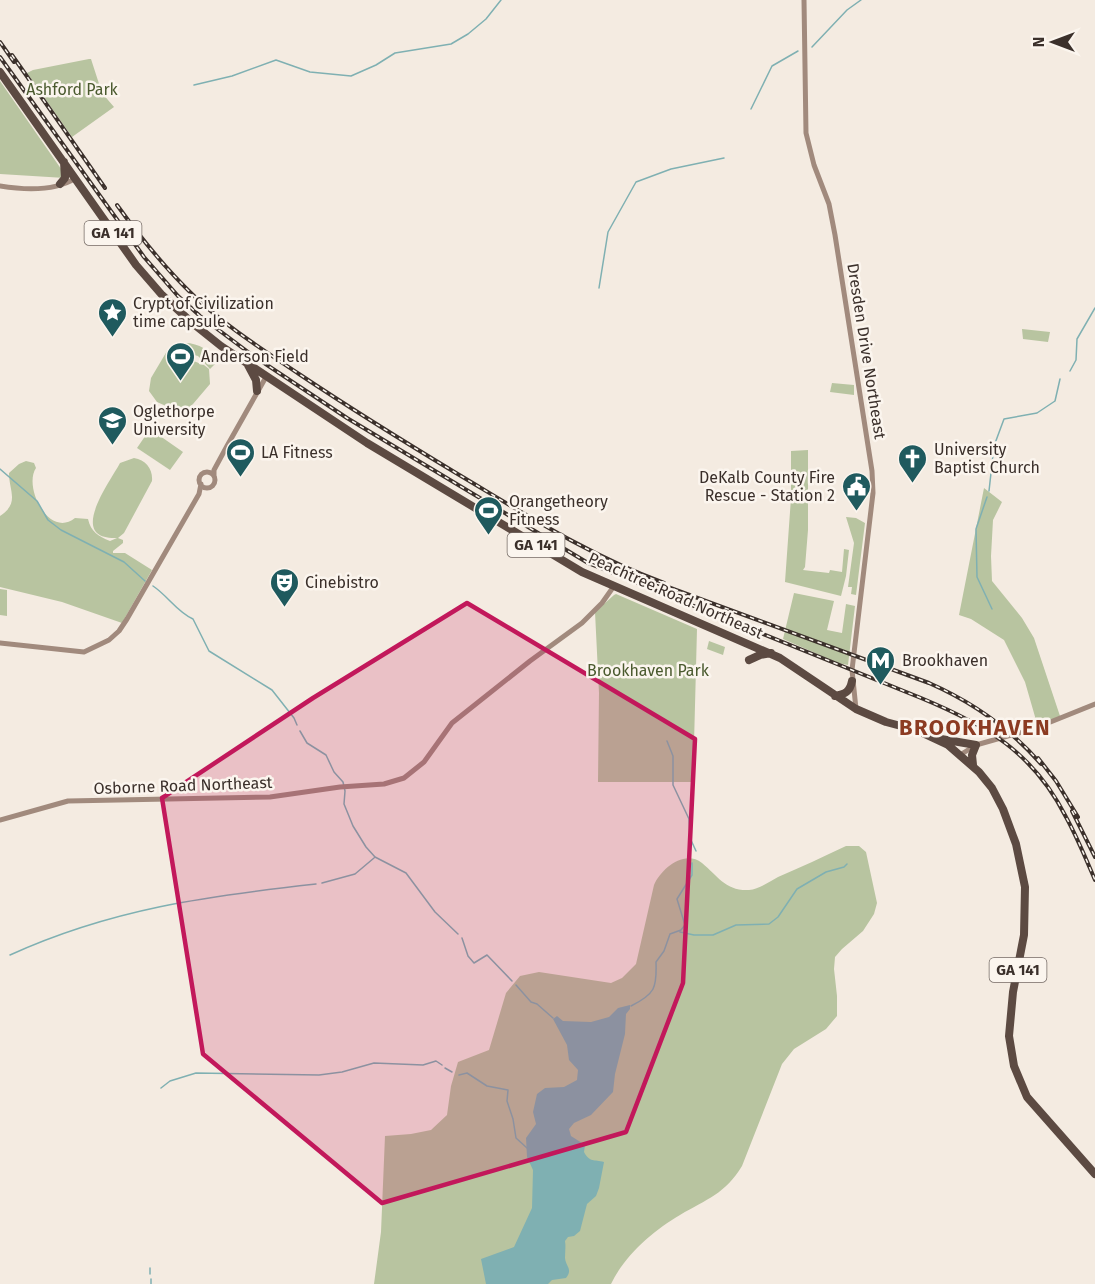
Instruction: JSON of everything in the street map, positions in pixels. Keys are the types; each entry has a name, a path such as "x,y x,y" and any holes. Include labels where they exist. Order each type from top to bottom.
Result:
{"highway":[{"name":"Peachtree Road Northeast","path":"0,72 136,265 162,295 202,332 248,365 367,443 575,568 771,653 856,709 935,738 948,745 973,765 992,788 1003,808 1016,844 1025,886 1024,935 1013,992 1009,1036 1014,1066 1027,1097 1095,1174"},
{"path":"60,184 65,178 64,162"},
{"path":"60,184 71,184 83,189"},
{"path":"248,365 256,380 257,391"},
{"path":"749,660 771,653"},
{"path":"835,696 847,692 852,681"},
{"path":"935,738 976,745 972,755 973,765"}],"street":[{"name":"Dresden Drive Northeast","path":"804,0 806,133 808,146 829,204 872,471 873,493 852,681 856,709"},
{"path":"0,186 31,189 60,184 76,178"},
{"path":"203,486 212,485 215,481 214,470 266,377"},
{"path":"0,643 84,652 109,640 125,622 200,492 203,486 200,477 212,468 227,446"},
{"path":"207,472 214,476"},
{"name":"Osborne Road Northeast","path":"0,820 68,801 249,799 340,786 394,782 412,774 424,762 452,723 582,623 602,603 614,586"},
{"path":"960,755 976,745 1033,729 1095,704"}],"highlighted area":[{"path":"467,603 695,739 683,983 626,1132 382,1203 203,1054 162,798 313,698"}],"green space":[{"name":"Ashford Park","path":"91,59 102,93 114,107 72,137 27,73"},
{"path":"0,81 66,176 65,178 0,174"},
{"path":"1022,329 1050,332 1048,342 1023,339"},
{"path":"185,343 204,348 218,361 210,369 198,356 186,353"},
{"name":"Anderson Field","path":"167,351 209,369 210,384 182,413 157,402 149,391 151,378"},
{"path":"832,383 854,385 854,395 830,392"},
{"path":"150,429 183,452 170,470 137,448"},
{"path":"808,450 808,530 803,570 842,572 844,549 849,550 841,596 785,582 791,498 791,451"},
{"path":"134,458 148,466 152,481 124,533 118,538 123,540 123,543 113,553 125,553 152,570 122,623 62,602 0,587 0,516 12,501 9,473 26,461 34,463 36,468 33,487 41,508 48,516 56,522 65,523 75,518 88,519 96,533 110,541 117,538 102,536 95,530 93,520 96,508 120,463"},
{"path":"865,476 868,482 867,497 856,494 853,498 846,498 849,488"},
{"path":"984,488 1002,502 993,520 992,581 1022,618 1034,638 1060,716 1038,727 1025,682 1004,640 971,619 959,615"},
{"path":"846,517 856,518 865,523 856,595 851,594 852,587 848,587 854,543"},
{"path":"0,589 7,590 7,616 0,615"},
{"path":"794,593 834,601 827,630 842,633 846,604 855,606 848,665 838,663 783,639"},
{"name":"Brookhaven Park","path":"616,594 697,629 693,782 598,782 599,693 595,612"},
{"path":"709,641 725,647 723,655 707,649"},
{"path":"846,846 859,846 866,852 877,903 874,914 863,931 835,957 837,1016 826,1029 794,1049 782,1064 742,1166 722,1190 670,1221 650,1236 632,1254 611,1284 374,1284 381,1232 385,1136 431,1130 447,1115 451,1086 458,1062 489,1050 506,993 520,976 539,972 611,983 622,978 636,964 657,879 668,867 681,860 695,859 728,885 741,890 749,890 760,887"}],"water":[{"path":"630,1005 626,1014 625,1034 613,1092 591,1115 574,1123 569,1129 571,1136 585,1145 584,1152 588,1158 604,1162 599,1188 596,1196 587,1204 580,1231 565,1241 568,1275 566,1278 552,1280 548,1284 486,1284 481,1259 514,1247 532,1208 533,1170 527,1157 526,1138 536,1124 533,1112 537,1094 545,1088 564,1087 577,1080 578,1070 569,1060 567,1045 553,1019 557,1016 563,1021 591,1022 609,1017 618,1008"}],"waterway":[{"path":"194,85 232,76 276,60 310,72 351,76 376,65 395,53 451,44 486,19 501,0"},
{"path":"812,47 847,10 861,0"},
{"path":"751,109 772,66 798,51"},
{"path":"599,288 608,232 636,182 671,169 724,158"},
{"path":"1070,371 1076,360 1077,339 1095,308"},
{"path":"989,491 994,446 1004,419 1037,413 1055,401 1060,379"},
{"path":"0,469 37,501 48,520 61,530 124,562 145,581"},
{"path":"987,497 976,529 977,577 992,609"},
{"path":"153,586 193,619 209,651 272,690 297,725"},
{"path":"300,731 307,743 326,755 334,772 343,782 344,804 353,826 366,847 375,857 406,873 435,912 458,934"},
{"path":"667,741 673,756 673,785 689,819 690,838 696,851"},
{"path":"322,883 355,874 374,858"},
{"path":"631,1006 650,994 655,984 656,962 664,951 670,934 681,930 685,925 677,899 692,875 692,863"},
{"path":"680,932 713,935 736,925 769,924 778,917 797,889 826,872 847,864"},
{"path":"10,955 48,939 122,915 198,900 316,884"},
{"path":"462,938 468,956 474,963 487,955 512,981"},
{"path":"516,985 531,1002 537,1004 553,1018"},
{"path":"161,1088 170,1081 196,1073 319,1075 342,1072 374,1063 423,1065 436,1061 442,1065"},
{"path":"445,1068 452,1072"},
{"path":"459,1075 467,1073 487,1086 508,1090 507,1101 516,1138 527,1148"},
{"path":"150,1268 150,1274"},
{"path":"151,1279 151,1284"}],"railway":[{"path":"0,42 14,62"},
{"path":"12,55 105,188"},
{"path":"0,57 144,257 178,296 200,316 252,355 347,418 588,563 945,708 987,730 1023,758 1053,794 1074,832 1095,880"},
{"path":"117,205 153,252 183,285 218,317 258,346 318,387 532,518 609,560 664,583"},
{"path":"657,583 945,690 975,707 1003,727 1041,764"},
{"path":"1038,758 1056,781 1078,817"},
{"path":"1072,811 1095,857"}],"place":[{"name":"Crypt of Civilization time capsule","path":"112,338"},
{"name":"Anderson Field","path":"180,382"},
{"name":"Oglethorpe University","path":"112,446"},
{"name":"LA Fitness","path":"240,478"},
{"name":"University Baptist Church","path":"913,484"},
{"name":"DeKalb County Fire Rescue - Station 2","path":"856,512"},
{"name":"Orangetheory Fitness","path":"488,536"},
{"name":"Cinebistro","path":"284,608"},
{"name":"Brookhaven","path":"881,686"}],"district":[{"name":"BROOKHAVEN","path":"975,727"}]}
